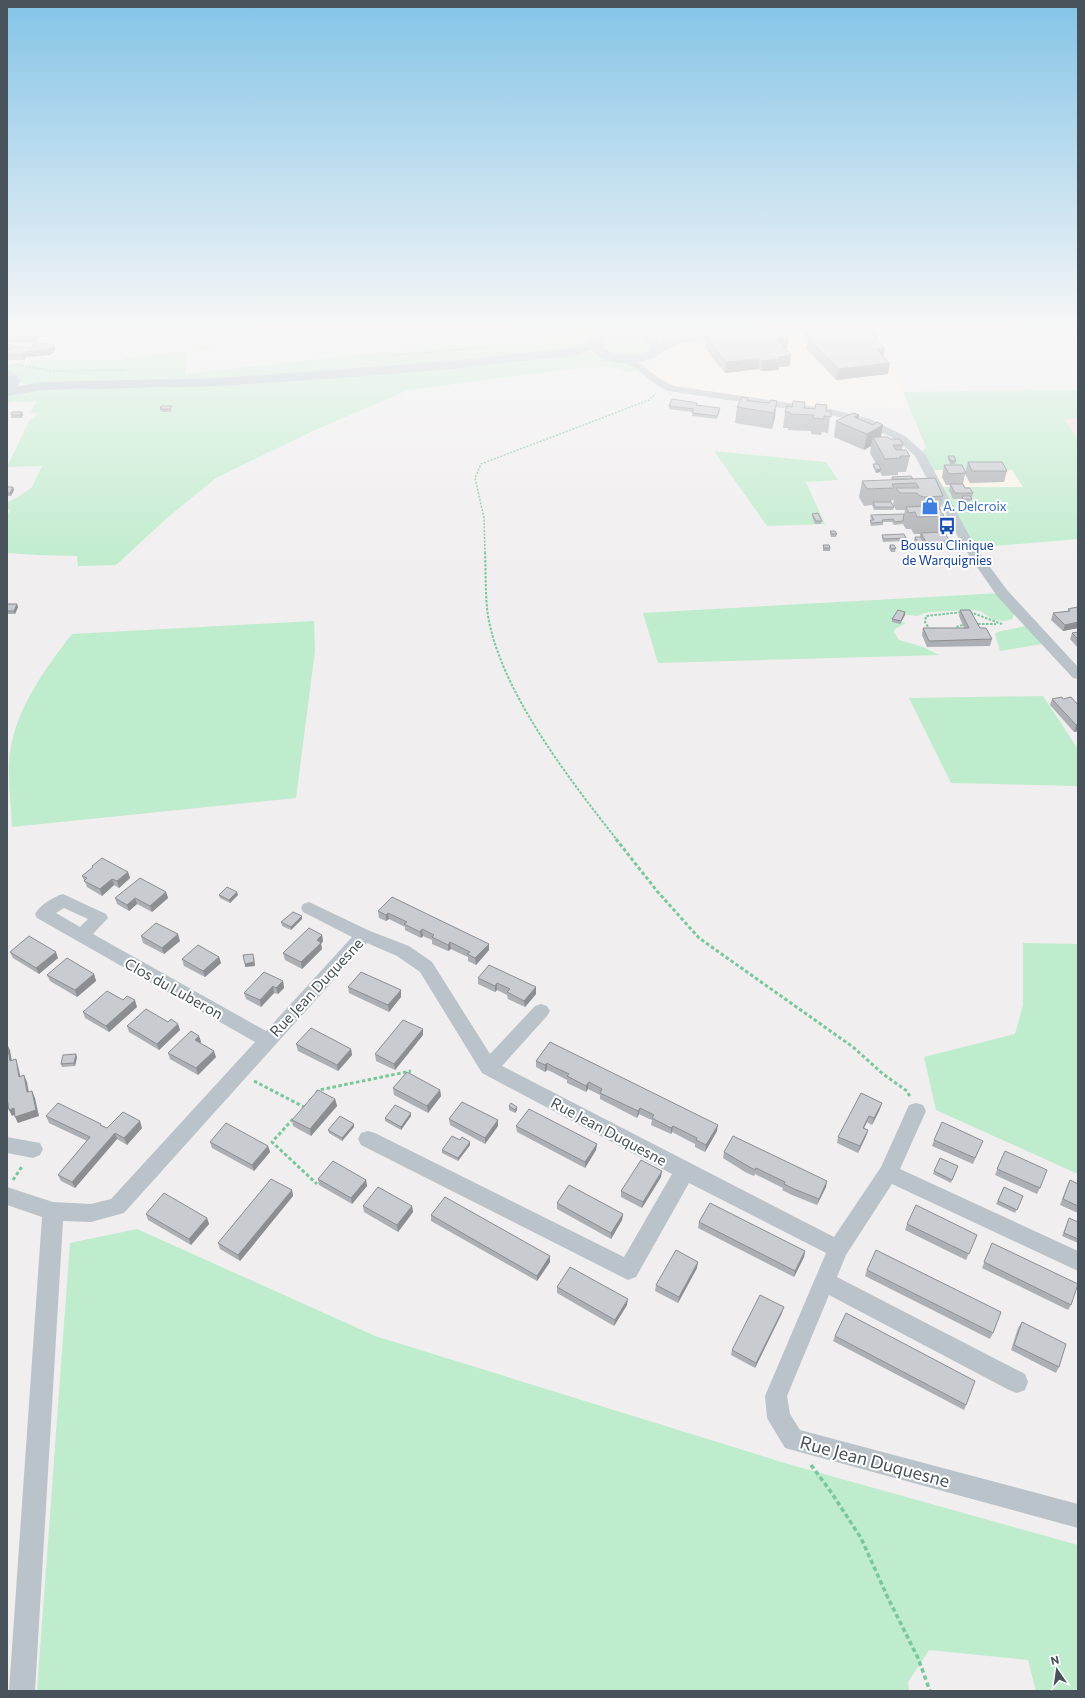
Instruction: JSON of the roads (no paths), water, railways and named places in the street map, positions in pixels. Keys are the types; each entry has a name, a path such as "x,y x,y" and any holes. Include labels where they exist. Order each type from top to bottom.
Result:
{"street":[{"path":"821,410 866,421 883,428 901,438 920,454 970,548 1002,593 1078,676"},
{"path":"309,908 364,935"},
{"name":"Rue Jean Duquesne","path":"10,1188 53,1211 91,1213 117,1207 266,1040 364,935 403,951 426,967 489,1068 838,1249"},
{"name":"Clos du Luberon","path":"81,936 266,1040"},
{"path":"489,1068 541,1011"},
{"name":"Rue Jean Duquesne","path":"916,1111 888,1173 838,1249 776,1396 779,1418 793,1440 1078,1516"},
{"name":"Rue Jean Duquesne","path":"368,1138 628,1270 685,1171"},
{"path":"7,1145 33,1149"},
{"path":"888,1173 1078,1261"},
{"path":"22,1691 53,1211"},
{"path":"824,1281 1017,1382"}],"place":[{"name":"A. Delcroix","path":"930,506"},
{"name":"Boussu Clinique de Warquignies","path":"947,526"}]}
